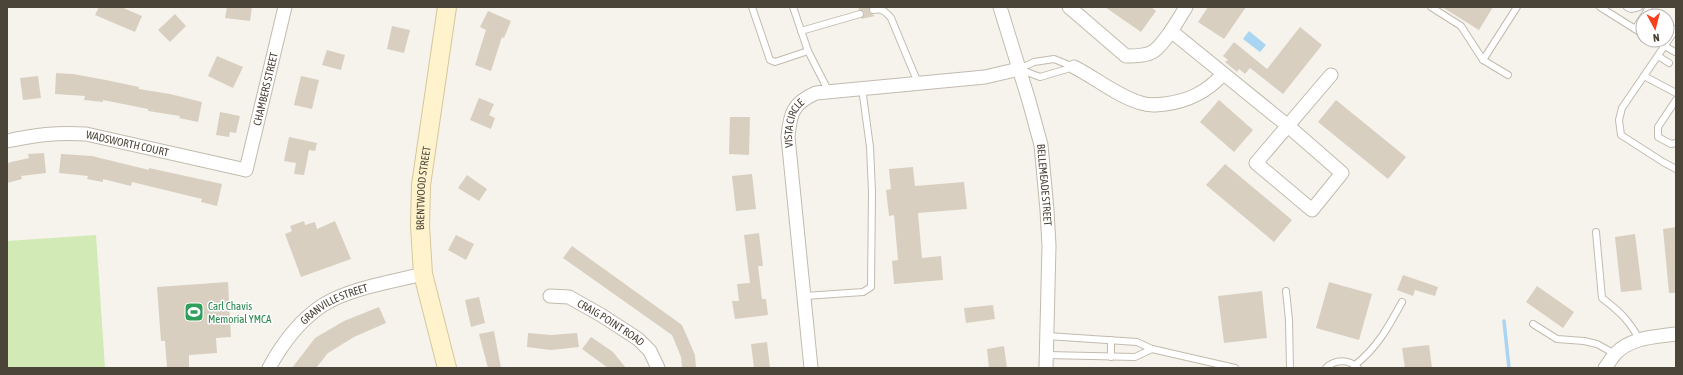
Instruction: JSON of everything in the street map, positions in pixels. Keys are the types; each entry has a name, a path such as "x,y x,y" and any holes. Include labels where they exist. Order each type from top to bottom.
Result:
{"main road":[{"name":"BRENTWOOD STREET","path":"447,7 421,185 420,226 423,274 447,368"}],"street":[{"name":"CHAMBERS STREET","path":"246,170 285,7"},
{"name":"BELLEMEADE STREET","path":"1000,7 1041,145 1048,210 1049,246 1046,362"},
{"path":"1069,7 1126,56 1141,55 1154,51 1171,31 1186,7"},
{"path":"1171,31 1288,126 1342,173 1312,210 1256,163 1288,126 1331,75"},
{"path":"1074,67 1091,75 1118,93 1141,103 1153,106 1178,102 1195,96 1214,84 1223,74"},
{"name":"VISTA CIRCLE","path":"811,368 788,137 789,120 793,110 802,99 816,93 985,77 1019,69"},
{"name":"WADSWORTH COURT","path":"7,142 32,135 59,133 86,134 246,170"},
{"name":"GRANVILLE STREET","path":"269,368 281,348 302,323 323,305 350,292 423,274"},
{"name":"CRAIG POINT ROAD","path":"550,296 569,297 601,315 638,339 650,351 658,368"},
{"path":"1605,368 1615,354 1629,343 1639,339 1676,334"}],"lane":[{"path":"752,7 770,60 775,62 808,51"},
{"path":"793,7 808,51 829,92"},
{"path":"1431,7 1461,26 1483,60 1508,76"},
{"path":"1483,60 1516,7"},
{"path":"1600,7 1635,29"},
{"path":"1627,7 1631,9 1639,7"},
{"path":"873,10 879,8 892,18 918,83"},
{"path":"801,31 860,14"},
{"path":"1663,48 1622,108 1619,120 1621,135 1676,169"},
{"path":"1658,56 1669,63"},
{"path":"1019,69 1034,62 1054,59 1074,67"},
{"path":"1019,69 1040,76 1074,67"},
{"path":"1644,76 1676,94"},
{"path":"805,296 863,292 872,287 872,192 870,147 862,88"},
{"path":"1676,100 1658,127 1658,137 1671,144 1676,143"},
{"path":"1596,232 1602,298 1618,310 1632,325 1639,339"},
{"path":"1286,291 1289,320 1290,368"},
{"path":"1326,368 1334,362 1342,361 1349,362 1357,367 1368,356 1386,332 1402,302"},
{"path":"1533,324 1557,339 1584,341 1597,344 1615,354"},
{"path":"1047,336 1137,342 1152,349 1235,368"},
{"path":"1111,340 1111,357"},
{"path":"1046,362 1111,357 1136,357 1152,349"}],"green space":[{"path":"96,235 105,368 7,368 7,241"}],"water":[{"path":"1249,31 1266,45 1260,52 1243,39"}],"building":[{"path":"99,7 121,7 142,16 135,32 95,15"},
{"path":"227,7 252,7 250,21 225,18"},
{"path":"858,7 870,7 869,12 875,16 861,19 864,13 863,11 859,10"},
{"path":"1105,7 1151,7 1156,11 1141,32"},
{"path":"1208,7 1246,7 1224,39 1198,22"},
{"path":"1442,7 1493,7 1479,30"},
{"path":"488,11 511,21 504,38 502,37 491,71 475,65 486,30 480,27"},
{"path":"175,14 186,26 170,42 158,30"},
{"path":"392,26 410,30 404,53 387,49"},
{"path":"1300,27 1322,45 1283,94 1250,68 1245,74 1239,69 1237,72 1225,62 1228,60 1223,56 1234,42 1267,69"},
{"path":"327,50 345,55 341,70 322,65"},
{"path":"217,56 243,67 233,88 208,76"},
{"path":"56,73 73,74 106,80 139,87 139,89 170,94 202,102 198,122 179,118 180,116 148,111 148,109 103,100 103,102 84,100 85,96 55,94"},
{"path":"38,76 41,98 23,100 20,78"},
{"path":"301,76 319,80 312,109 294,105"},
{"path":"479,98 494,104 489,115 495,118 491,129 470,120"},
{"path":"1219,100 1253,130 1234,152 1200,122"},
{"path":"1336,100 1406,157 1388,179 1318,122"},
{"path":"220,112 240,116 236,133 230,132 229,137 216,135"},
{"path":"730,117 750,117 749,155 729,154"},
{"path":"289,137 317,143 315,151 309,150 304,175 294,174 296,163 284,161"},
{"path":"44,153 46,173 21,176 22,179 7,183 7,163 29,158 28,154"},
{"path":"61,154 92,156 149,170 149,168 222,184 217,206 201,202 202,199 132,182 131,186 103,179 103,182 87,179 88,176 59,173"},
{"path":"1225,164 1292,220 1274,242 1206,185"},
{"path":"913,167 915,186 964,182 967,209 918,213 922,258 941,256 943,280 894,284 892,261 898,260 894,215 889,216 886,190 891,189 889,169"},
{"path":"752,174 756,209 736,211 732,176"},
{"path":"467,175 487,189 479,201 458,188"},
{"path":"304,221 305,225 315,222 317,229 335,221 351,259 301,277 285,234 292,231 290,226"},
{"path":"1676,227 1676,293 1669,293 1663,229"},
{"path":"759,233 763,266 758,266 762,299 766,299 768,315 735,319 732,301 739,301 737,284 750,283 744,235"},
{"path":"1635,234 1642,290 1621,292 1615,237"},
{"path":"456,235 474,244 466,260 448,250"},
{"path":"572,246 682,325 695,355 696,368 682,368 681,357 672,335 563,258"},
{"path":"1403,275 1438,287 1435,296 1415,290 1413,296 1397,290"},
{"name":"Carl Chavis Memorial YMCA","path":"228,282 231,337 216,338 217,353 189,355 189,368 167,368 165,341 161,341 157,287"},
{"path":"1329,282 1372,294 1359,340 1316,328"},
{"path":"1537,286 1574,312 1563,328 1526,302"},
{"path":"1262,291 1267,338 1224,343 1218,296"},
{"path":"479,297 485,323 471,327 465,300"},
{"path":"993,305 995,319 966,323 964,308"},
{"path":"379,307 386,323 354,337 328,353 316,368 292,368 315,338 344,321"},
{"path":"494,331 501,368 488,368 479,334"},
{"path":"528,333 551,335 577,333 579,347 551,350 527,347"},
{"path":"591,337 613,352 626,368 608,368 582,349"},
{"path":"767,342 770,368 754,368 751,344"},
{"path":"1429,345 1432,368 1405,368 1402,348"},
{"path":"1004,346 1007,368 989,368 987,349"}],"waterway":[{"path":"1504,321 1509,368"}],"place":[{"name":"Carl Chavis Memorial YMCA","path":"194,312"}]}
